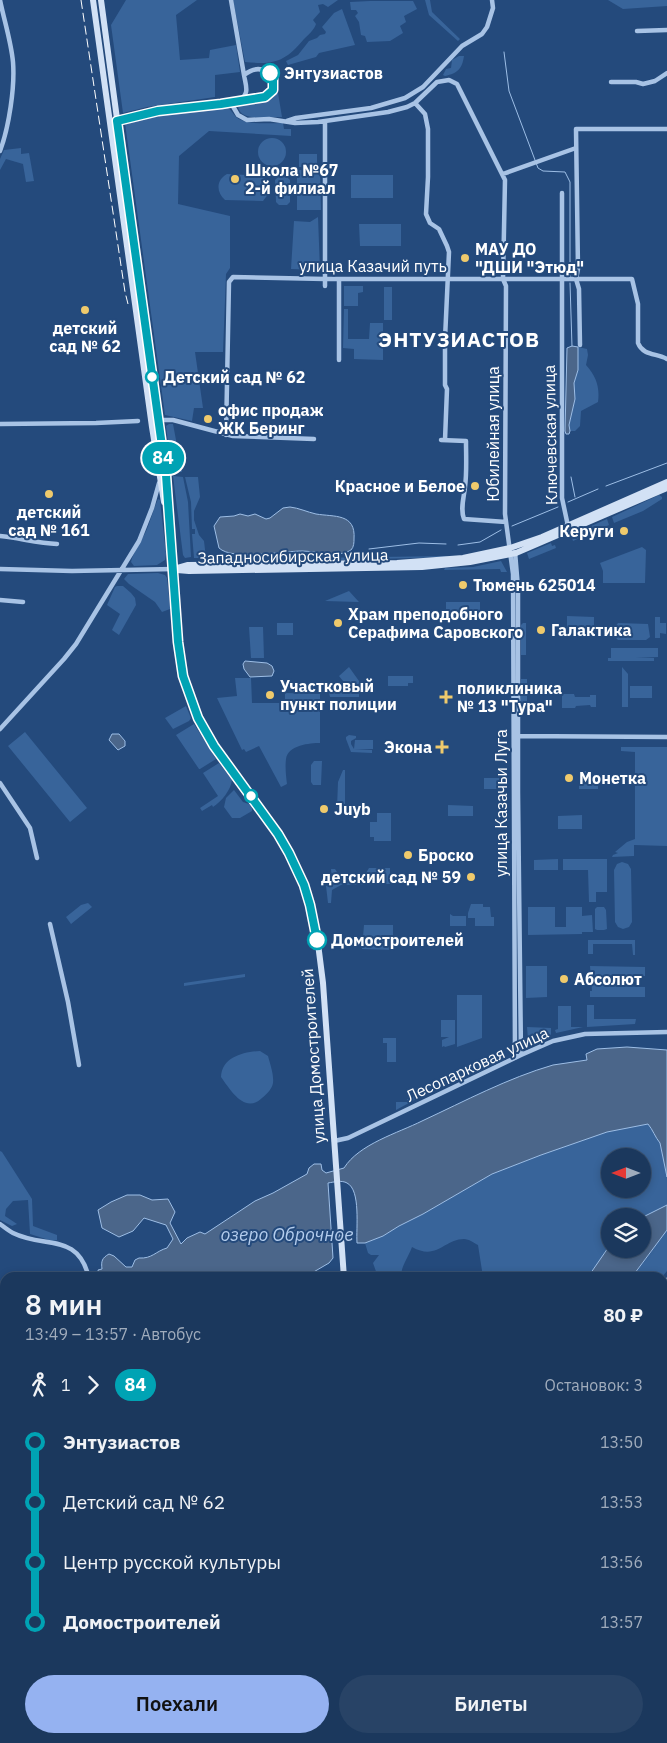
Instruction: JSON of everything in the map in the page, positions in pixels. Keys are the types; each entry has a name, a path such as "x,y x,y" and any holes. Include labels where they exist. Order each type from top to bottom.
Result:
{"main road":[{"name":"улица Домостроителей","path":"93,0 114,122"},
{"name":"улица Домостроителей","path":"101,0 114,122 154,420 159,477 170,532"},
{"name":"улица Домостроителей","path":"154,420 166,475 180,658 191,700 198,718 214,746 282,840 300,876 316,928 323,983 344,1272"},
{"name":"Западносибирская улица","path":"512,552 667,482"},
{"name":"Западносибирская улица","path":"174,569 189,572 422,567 470,562 512,552 667,488"}],"street":[{"path":"0,0 13,60 14,76 10,106 0,151"},
{"path":"231,0 247,91 246,96 239,101"},
{"path":"288,121 296,118 371,108 405,98 423,87 462,46 482,34 487,27 493,8 492,0"},
{"path":"638,31 667,30"},
{"path":"114,122 158,111 231,103 265,97 273,90 273,77 266,70 260,69 244,74"},
{"path":"611,82 636,82 642,84 655,81 667,73"},
{"name":"Юбилейная улица","path":"415,103 437,82 446,80 454,81 458,84 506,184 504,279 506,286 506,522 512,552"},
{"path":"231,103 238,116 243,119 269,119 306,123 388,112 415,103 425,114 428,129 426,214 430,223 439,230 448,246 445,338 445,385 447,389 443,440 466,441 463,499 464,519 506,522"},
{"path":"325,121 325,286"},
{"path":"580,345 579,289 576,279 578,269 576,129 667,129"},
{"path":"502,174 576,148"},
{"name":"Ключевская улица","path":"562,192 562,498 568,526"},
{"name":"улица Казачий путь","path":"226,435 229,282 232,277 325,279 632,279 638,304 638,343 640,348 645,352 661,355 667,359"},
{"path":"339,360 340,279"},
{"path":"154,420 173,420 226,435 314,439"},
{"path":"0,424 96,424 138,421"},
{"path":"0,729 76,644 139,541 158,492 159,477"},
{"path":"0,536 23,538 45,544 57,544"},
{"name":"улица Казачьи Луга","path":"512,552 521,1055"},
{"path":"0,569 174,569"},
{"path":"0,600 23,602"},
{"path":"516,736 667,737"},
{"name":"улица Казачьи Луга","path":"515,1058 516,736"},
{"path":"0,783 30,828 37,858"},
{"path":"50,924 68,1002 79,1065"},
{"name":"Лесопарковая улица","path":"334,1141 348,1138 553,1041 578,1035 667,1032"},
{"path":"0,1224 14,1233 52,1243 60,1243 73,1250 82,1258 87,1272"}],"shaded area":[{"path":"126,0 197,0 176,15 180,60 209,58 210,50 236,45 240,72 215,75 215,97 147,107 123,113 111,25"},
{"path":"233,0 338,0 328,7 323,4 318,5 320,12 313,20 316,24 314,28 291,53 278,60 264,63 245,62"},
{"path":"425,0 430,0 432,12 460,39 458,41 429,15"},
{"path":"608,0 667,0 667,6 623,9"},
{"path":"413,1 417,9 404,16 406,22 400,26 403,33 390,41 367,42 365,36 361,35 359,22 355,16 358,13 356,10 351,10 350,2"},
{"path":"342,9 355,45 319,53 316,57 288,65 286,61 298,55 309,41 325,34 326,32 322,27 334,13"},
{"path":"459,56 464,56 459,70 449,75 443,75 446,69 451,68 452,60"},
{"path":"278,93 282,117 250,117 241,112 238,107 264,101"},
{"path":"221,105 228,108 236,117 243,121 283,123 284,129 291,129 291,136 209,131 179,156 178,204 230,216 230,268 226,274 223,352 195,352 203,408 194,408 192,421 165,415 125,123 145,116"},
{"path":"115,127 153,410 114,129"},
{"path":"272,138 282,142 286,152 282,162 272,166 262,162 258,152 262,142"},
{"path":"21,148 21,154 29,153 34,181 26,182 23,164 6,159 0,170 0,159 4,150"},
{"path":"299,154 317,154 317,167 299,167"},
{"path":"297,170 320,170 321,210 297,210"},
{"path":"227,174 263,176 269,183 269,193 263,201 225,200 218,186 221,179"},
{"path":"351,175 393,175 393,198 351,198"},
{"path":"278,177 287,177 290,180 290,202 287,205 279,205 276,202 275,180"},
{"path":"318,217 320,270 291,269 294,221 310,222"},
{"path":"359,224 401,224 401,246 360,246"},
{"path":"344,286 363,286 363,292 358,293 358,306 344,306"},
{"path":"384,287 392,287 392,320 384,320"},
{"path":"344,309 348,309 348,339 369,339 370,323 383,323 383,360 354,359 354,349 343,348"},
{"path":"578,347 587,349 586,365 596,382 598,402 581,411 580,426 575,431 570,431 569,425 575,399 574,383 578,370"},
{"path":"173,424 182,472 172,472 166,426"},
{"path":"173,476 183,477 188,502 191,557 185,558 183,555"},
{"path":"185,477 198,477 200,497 194,511 194,520 199,535 204,541 206,558 194,558 192,534 195,534 195,529 192,529 191,502"},
{"path":"659,495 662,499 643,511 614,523 612,517"},
{"path":"158,499 160,500 165,560 157,565 134,566 131,562 132,558 147,529"},
{"path":"607,519 609,525 573,541 572,538 575,537 573,534"},
{"path":"551,543 556,548 529,559 527,553"},
{"path":"642,547 646,550 645,583 603,583 603,571 600,563"},
{"path":"449,556 446,557 310,561 310,558"},
{"path":"501,561 507,572 501,572 500,569 444,570 445,568 473,567"},
{"path":"158,573 165,575 167,578 170,606 170,609 162,612 155,602 124,579 128,574"},
{"path":"117,586 123,586 131,593 135,598 136,605 119,635 112,630 120,614 107,605"},
{"path":"349,591 359,602 325,601"},
{"path":"446,602 480,602 480,611 446,611"},
{"path":"567,616 594,617 594,629 567,629"},
{"path":"655,617 660,617 660,623 666,623 666,634 660,633 660,638 655,638"},
{"path":"277,623 293,623 293,635 277,635"},
{"path":"526,623 526,655 521,655 521,625"},
{"path":"618,623 648,624 650,637 646,640 618,640 615,632"},
{"path":"249,627 263,627 264,658 251,658"},
{"path":"611,648 658,648 658,657 636,658 654,658 654,661 608,661 608,658 611,658"},
{"path":"349,667 359,681 359,684 349,684 339,676"},
{"path":"622,667 628,674 628,707 622,707"},
{"path":"388,676 413,676 413,683 408,683 408,686 388,686"},
{"path":"235,678 251,678 252,703 285,703 285,693 320,694 320,743 300,746 288,754 286,759 287,784 281,787 259,746 246,752 244,749 242,750 217,698 237,696"},
{"path":"521,679 527,679 527,705 520,703"},
{"path":"630,686 652,686 652,698 630,698"},
{"path":"344,687 359,687 359,697 330,697 329,693"},
{"path":"562,694 574,694 575,697 596,695 596,707 591,707 590,705 562,708"},
{"path":"186,706 191,718 189,721 173,729 165,718"},
{"path":"194,724 216,759 200,769 176,735"},
{"path":"25,732 87,808 70,822 8,746"},
{"path":"349,735 356,736 351,741 354,749 372,750 372,753 351,752 346,739"},
{"path":"355,740 373,740 373,749 354,749"},
{"path":"621,747 667,747 667,846 634,845 634,856 612,857 627,842 635,839 635,752 621,751"},
{"path":"314,761 322,761 321,785 313,785 311,782 311,765"},
{"path":"219,763 232,780 231,784 228,792 219,802 213,807 212,805 202,811 200,808 218,796 203,773"},
{"path":"343,770 345,770 345,808 337,808 338,782"},
{"path":"579,771 586,771 586,775 598,775 598,789 579,789"},
{"path":"484,778 507,778 507,789 484,789"},
{"path":"234,790 243,802 249,804 252,808 252,811 240,818 232,818 224,807 226,798"},
{"path":"448,805 473,806 473,816 448,816"},
{"path":"377,813 391,813 391,841 374,841 374,837 370,837 370,822 377,822"},
{"path":"582,815 582,829 558,829 558,816"},
{"path":"558,859 558,870 534,870 534,860"},
{"path":"563,859 607,859 607,892 596,892 596,902 589,902 588,870 563,870"},
{"path":"622,862 628,864 631,869 632,922 629,927 623,929 618,927 615,922 614,870 617,864"},
{"path":"369,868 390,868 390,884 341,885 332,890 331,903 328,903 326,886 332,884 331,869 335,869 339,875 366,873"},
{"path":"88,903 92,907 71,924 66,917 81,905"},
{"path":"471,904 483,904 483,907 490,907 491,917 494,917 494,926 475,926 475,918 468,918"},
{"path":"528,907 555,907 555,927 566,927 566,907 582,907 582,916 592,915 593,932 528,935"},
{"path":"597,907 604,907 606,910 607,929 595,929 595,909"},
{"path":"450,914 453,916 466,916 466,926 450,926"},
{"path":"364,925 393,925 393,950 362,949"},
{"path":"588,940 635,940 635,955 633,955 632,944 593,944 593,954 588,954"},
{"path":"526,966 547,966 547,997 526,998"},
{"path":"590,966 645,967 645,976 604,976 604,986 645,987 645,997 590,997 590,991 592,991"},
{"path":"245,974 245,977 184,986 184,983"},
{"path":"457,995 482,995 482,1038 457,1047"},
{"path":"587,1005 594,1005 594,1019 636,1019 635,1024 587,1027"},
{"path":"558,1006 571,1006 571,1027 583,1027 556,1033 555,1030 558,1029"},
{"path":"441,1020 455,1020 455,1044 442,1047 442,1040 449,1037 441,1037"},
{"path":"527,1027 551,1028 551,1035 532,1040 528,1039"},
{"path":"383,1038 396,1038 396,1062 387,1062 387,1043 383,1043"},
{"path":"260,1051 268,1056 272,1069 273,1083 267,1093 256,1102 244,1102 234,1094 221,1077 222,1070 229,1060 240,1054"},
{"path":"418,1087 422,1087 420,1097 396,1110 396,1102 407,1102 407,1099 413,1099 413,1093 418,1093"},
{"path":"648,1124 660,1143 667,1177 667,1205 651,1213 651,1208 601,1208 601,1258 591,1272 482,1272 478,1245 464,1239 451,1242 428,1252 412,1247 401,1272 376,1272 373,1263 379,1255 368,1253 365,1243 383,1236 492,1174 607,1132"},
{"path":"0,1151 32,1199 33,1226 57,1235 57,1240 52,1241 30,1234 28,1200 13,1201 6,1209 5,1216 17,1224 12,1226 0,1220"},
{"path":"667,1230 667,1271 636,1272 647,1258 651,1258 651,1252"}],"water":[{"path":"572,346 578,347 578,370 574,383 575,399 569,425 570,431 569,434 566,434 567,348"},
{"path":"290,507 348,520 354,531 352,549 341,554 302,551 246,555 226,552 219,548 214,526 220,517 255,514 266,519 283,508"},
{"path":"245,661 267,663 272,666 274,671 272,676 250,677 244,669 243,664"},
{"path":"112,734 119,734 125,741 125,746 118,750 109,740"},
{"name":"озеро Оброчное","path":"627,1047 667,1050 667,1177 660,1143 648,1124 607,1132 492,1174 383,1236 365,1243 357,1243 356,1201 351,1187 343,1182 328,1183 333,1258 329,1263 314,1272 98,1272 98,1270 102,1269 102,1260 109,1254 126,1267 132,1267 135,1260 151,1256 167,1248 173,1239 166,1225 144,1218 133,1231 119,1237 102,1228 98,1210 111,1202 127,1195 140,1195 152,1200 168,1199 175,1212 170,1223 181,1244 187,1238 200,1232 205,1234 255,1201 307,1174 309,1168 314,1164 321,1164 322,1170 326,1173 344,1168 359,1152 380,1140 503,1083 536,1070 553,1065 587,1060 586,1054 597,1049"},
{"path":"667,1205 667,1230 651,1251 651,1213"},
{"path":"601,1258 646,1258 636,1272 591,1272"}],"waterway":[{"path":"504,52 509,91 538,168 543,171 565,172 570,182 570,277"},
{"path":"570,283 572,346"},
{"path":"606,486 667,463"},
{"path":"571,477 575,497"},
{"path":"568,502 598,489"},
{"path":"512,526 558,507"},
{"path":"458,545 480,542 501,530"},
{"path":"369,549 419,543 446,544"}],"railway":[{"path":"81,0 128,304"}],"bus line":[{"name":"84","path":"270,73 273,77 273,90 270,95 265,97 158,111 117,121 166,475 178,642 183,676 198,718 214,746 278,834 289,853 304,885 316,928 317,940"}],"place":[{"name":"Энтузиастов","path":"270,73"},
{"name":"Школа №67 2-й филиал","path":"235,179"},
{"name":"МАУ ДО \"ДШИ \"Этюд\"","path":"465,258"},
{"name":"детский сад № 62","path":"85,310"},
{"name":"Детский сад № 62","path":"152,377"},
{"name":"офис продаж ЖК Беринг","path":"208,419"},
{"name":"Красное и Белое","path":"475,486"},
{"name":"детский сад № 161","path":"49,494"},
{"name":"Керуги","path":"624,531"},
{"name":"Тюмень 625014","path":"463,585"},
{"name":"Храм преподобного Серафима Саровского","path":"338,623"},
{"name":"Галактика","path":"541,630"},
{"name":"Участковый пункт полиции","path":"270,695"},
{"name":"поликлиника № 13 \"Тура\"","path":"446,697"},
{"name":"Экона","path":"442,747"},
{"name":"Монетка","path":"569,778"},
{"name":"Juyb","path":"324,809"},
{"name":"Броско","path":"408,855"},
{"name":"детский сад № 59","path":"471,877"},
{"name":"Домостроителей","path":"317,940"},
{"name":"Абсолют","path":"564,979"}],"district":[{"name":"ЭНТУЗИАСТОВ","path":"459,339"}]}
